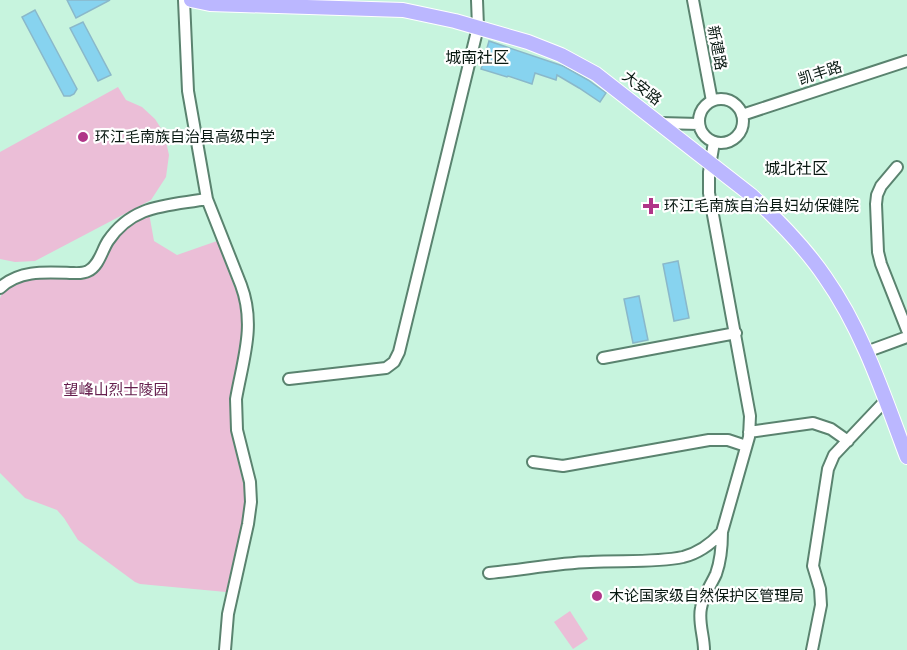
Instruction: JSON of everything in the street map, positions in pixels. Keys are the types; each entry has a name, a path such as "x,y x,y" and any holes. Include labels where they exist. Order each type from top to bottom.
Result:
{"main road":[{"name":"大安路","path":"191,0 210,4 403,10 478,27 536,45 596,74 757,200 800,244 830,285 851,321 886,400 907,458"}],"street":[{"path":"184,0 188,91 207,199 245,295 249,315 248,336 236,410 239,442 250,482 250,513 228,614 225,650"},
{"path":"289,379 386,368 397,357 478,27 477,0"},
{"name":"新建路","path":"693,0 712,101"},
{"name":"凯丰路","path":"742,115 907,61"},
{"path":"727,100 736,106 742,115 739,134 727,142 714,142 703,134 699,123 701,113 712,101 727,100"},
{"path":"660,123 699,123"},
{"path":"704,650 700,611 717,571 722,548 722,532 749,432 750,409 710,193 710,162 714,142"},
{"path":"897,167 881,186 877,195 878,252 907,330"},
{"path":"0,288 15,277 39,272 88,272 111,237 123,223 136,214 146,209 207,199"},
{"path":"603,358 736,333"},
{"path":"866,352 907,337"},
{"path":"812,650 821,605 820,589 813,566 828,469 834,455 886,400"},
{"path":"749,432 813,423 831,429 848,441"},
{"path":"533,462 563,466 709,440 728,440 746,446"},
{"path":"489,573 587,562 683,557 703,549 722,532"}],"green space":[{"path":"118,87 126,100 142,107 155,119 164,133 169,155 166,177 151,200 35,261 15,262 0,259 0,152"},
{"name":"望峰山烈士陵园","path":"149,213 154,241 177,255 217,241 243,316 243,332 230,417 245,491 245,510 226,592 135,582 78,540 57,510 25,498 0,473 0,298 4,288 31,277 86,277 95,272 117,234 124,227"},
{"path":"570,611 588,639 573,649 554,622"}],"building":[{"path":"67,0 110,0 76,18"},
{"path":"35,10 77,89 70,96 64,96 22,17"},
{"path":"83,22 111,75 98,81 70,28"},
{"path":"489,41 563,66 606,93 600,102 557,75 556,80 535,73 532,84 481,69"},
{"path":"678,261 689,318 674,321 663,264"},
{"path":"639,296 648,340 633,343 624,299"}],"place":[{"name":"环江毛南族自治县高级中学","path":"83,137"},
{"name":"环江毛南族自治县妇幼保健院","path":"651,206"},
{"name":"木论国家级自然保护区管理局","path":"597,596"}],"district":[{"name":"城南社区","path":"477,57"},
{"name":"城北社区","path":"796,168"}]}
